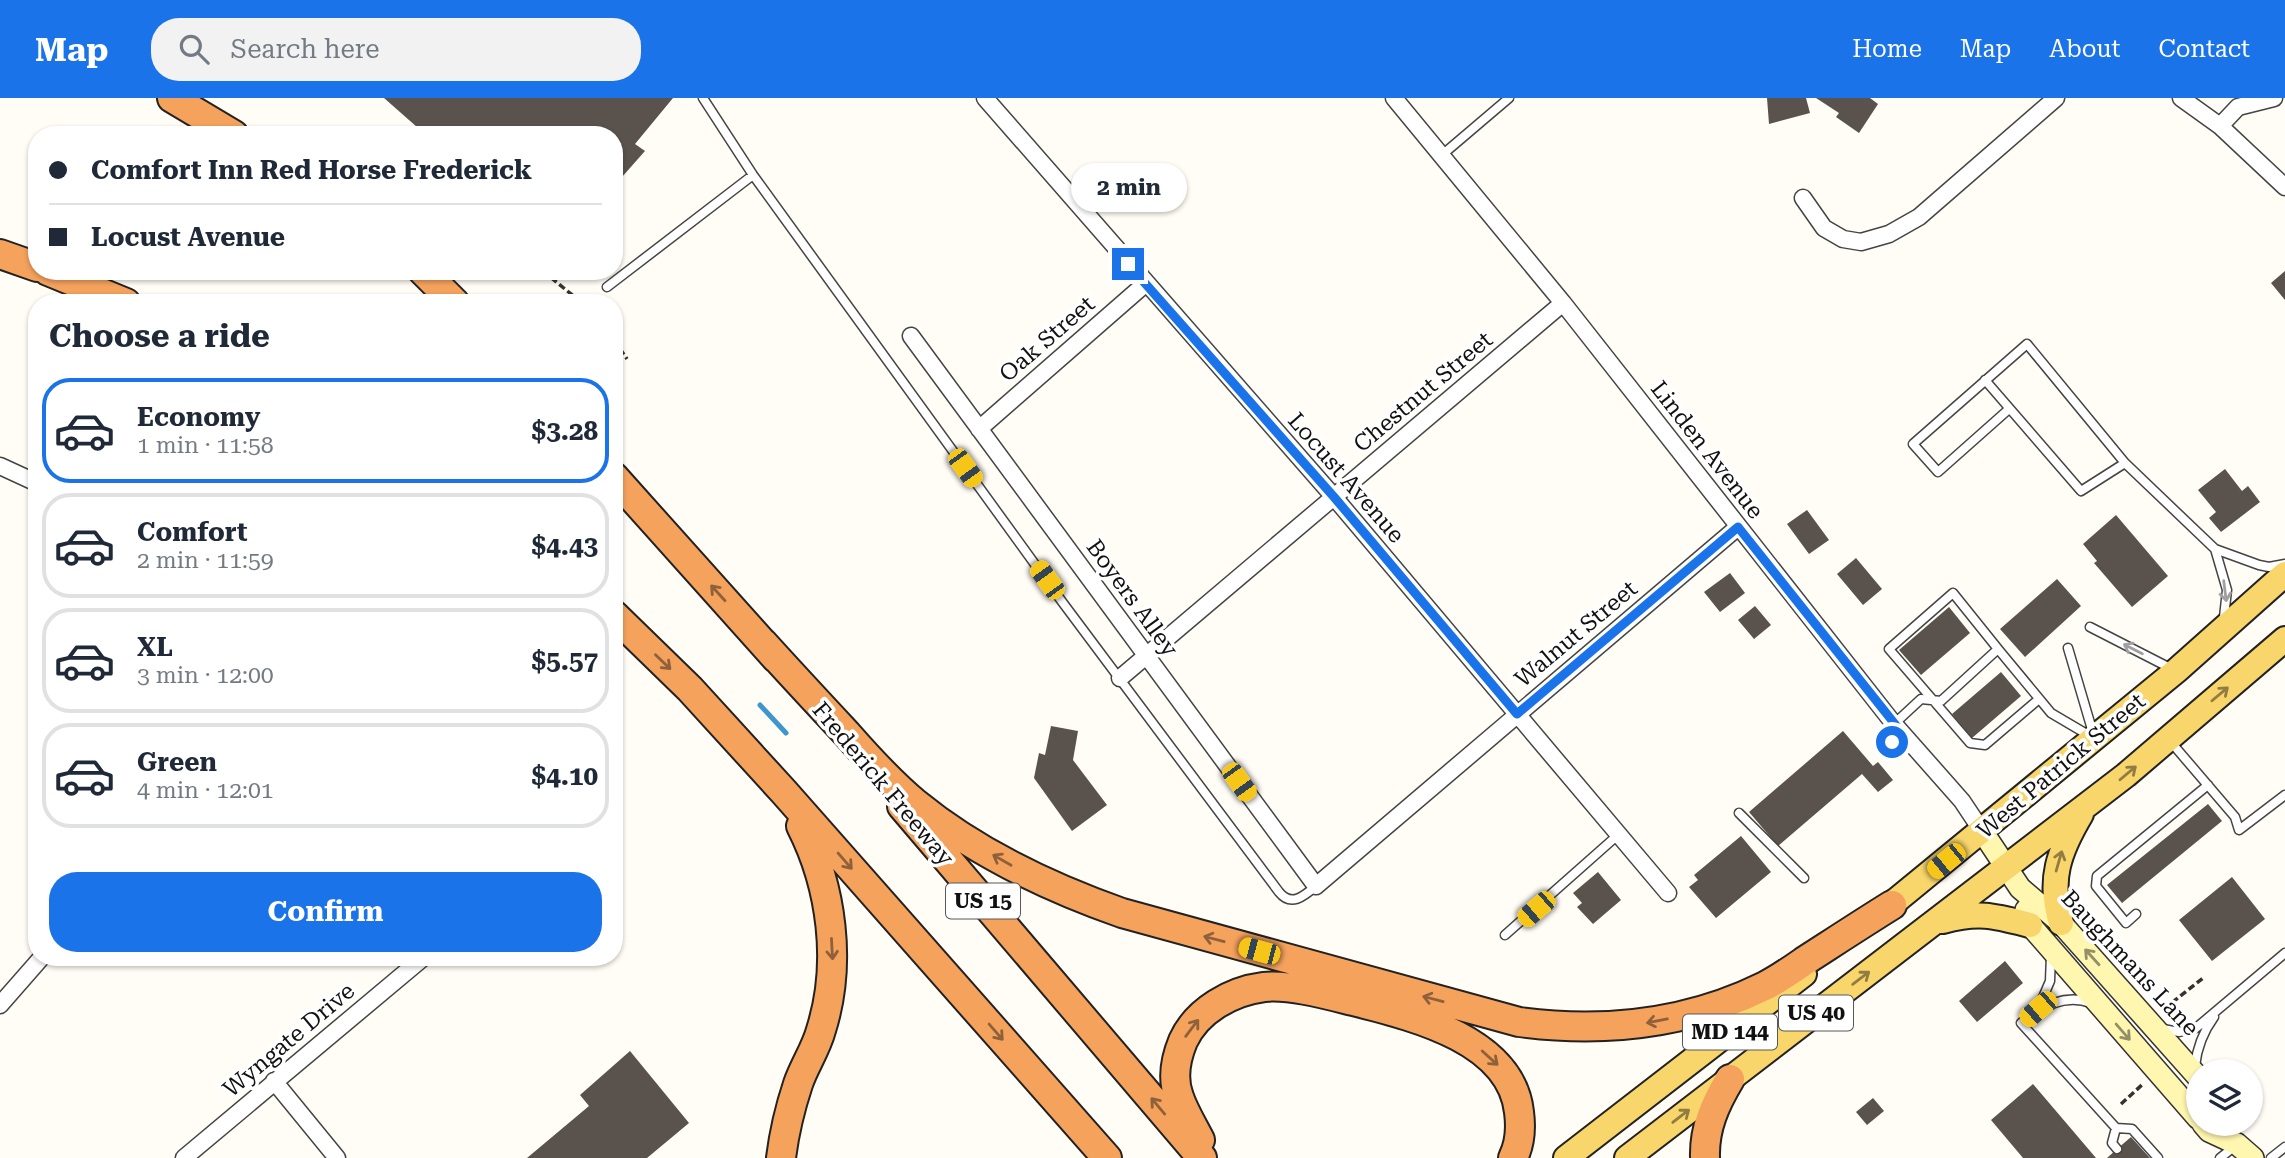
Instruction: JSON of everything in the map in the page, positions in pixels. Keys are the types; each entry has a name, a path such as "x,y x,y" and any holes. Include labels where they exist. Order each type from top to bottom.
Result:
{"highway":[{"path":"172,98 219,126"},
{"path":"0,254 28,264"},
{"path":"70,280 104,294"},
{"path":"432,280 446,294"},
{"name":"Frederick Freeway","path":"623,487 763,643 1202,1158"},
{"path":"623,624 690,688 1107,1158"},
{"name":"US 40","path":"763,643 883,774 915,803 998,859 1034,878 1122,914 1519,1022 1548,1026 1619,1027 1715,1007 1767,986 1892,905"},
{"path":"781,1158 798,1084 821,1031 831,988 832,958 830,921 815,853 784,792"},
{"path":"1209,1158 1178,1097 1175,1077 1177,1055 1186,1035 1216,1004 1238,993 1267,987 1321,993 1394,1011 1446,1031 1485,1053 1509,1081 1518,1103 1521,1126 1513,1158"},
{"path":"1704,1158 1704,1143 1714,1105 1730,1079"}],"main road":[{"name":"West Patrick Street","path":"1566,1158 1892,905 2176,671 2285,574"},
{"name":"West Patrick Street","path":"1626,1158 1932,923 2013,878 2087,806 2285,639"},
{"path":"2061,923 2054,902 2056,870 2069,835 2087,806"},
{"name":"Baughmans Lane","path":"1982,831 2013,878 2159,1018 2186,1060"},
{"name":"Baughmans Lane","path":"2013,878 2030,925 2186,1104"},
{"path":"1932,923 1968,914 1992,915 2030,925"},
{"path":"2223,1136 2240,1142"}],"street":[{"name":"Locust Avenue","path":"985,98 1334,497 1668,893"},
{"name":"Linden Avenue","path":"1394,98 1563,303 1896,733 1962,801 1982,831"},
{"path":"1803,198 1824,228 1843,239 1861,242 1889,234 1919,217 2056,98"},
{"path":"2182,98 2220,126 2285,187"},
{"path":"2220,126 2238,107 2273,98"},
{"name":"Oak Street","path":"979,429 1145,284"},
{"name":"Chestnut Street","path":"1120,678 1563,303"},
{"name":"Boyers Alley","path":"911,336 1316,886"},
{"path":"0,466 28,479"},
{"name":"Walnut Street","path":"1316,886 1738,527"},
{"path":"0,1005 34,966"},
{"name":"Wyngate Drive","path":"184,1158 413,966"},
{"path":"274,1081 337,1158"}],"lane":[{"path":"704,98 752,175 1284,898 1292,901 1303,897 1316,886"},
{"path":"1442,156 1509,98"},
{"path":"623,275 752,175"},
{"path":"607,287 616,280"},
{"path":"2009,409 1938,472 1913,444 2027,344 2125,463 2216,549 2259,565 2269,567 2285,564"},
{"path":"1985,380 2081,491 2125,463"},
{"path":"2216,549 2227,590 2227,610 2219,633"},
{"path":"2039,699 1984,744 1969,743 1889,649 1953,593 2051,713 2095,739"},
{"path":"2090,627 2176,671"},
{"path":"2067,648 2095,739"},
{"path":"1896,733 1921,699 1941,701 1998,649"},
{"path":"2168,739 2235,817 2238,830 2285,795"},
{"path":"2136,914 2126,923 2096,886 2097,876 2208,785"},
{"path":"1739,813 1804,878"},
{"path":"1505,935 1619,834"},
{"path":"2038,1009 2050,981 2050,948"},
{"path":"2159,1018 2179,1032 2196,1028 2285,953"},
{"path":"2104,1011 2092,1003 2074,999 2038,1009 2021,1023 2116,1128 2132,1129 2158,1158"},
{"path":"2196,1059 2203,1036 2218,1011"},
{"path":"2116,1128 2112,1143 2117,1149"},
{"path":"2220,1158 2240,1142"},
{"path":"2272,1158 2285,1147"}],"path":[{"path":"554,280 571,294"},
{"path":"623,353 627,359"},
{"path":"2159,1018 2203,978"},
{"path":"2121,1104 2146,1082"}],"building":[{"path":"384,98 673,98 635,144 645,151 623,176 623,126 416,126"},
{"path":"1767,98 1806,98 1810,113 1769,124"},
{"path":"1816,98 1870,98 1878,104 1859,133 1836,117 1839,113"},
{"path":"2285,271 2285,300 2271,283"},
{"path":"2225,469 2242,491 2248,486 2260,502 2221,532 2209,518 2216,512 2198,490"},
{"path":"1807,510 1829,540 1809,554 1787,524"},
{"path":"2116,515 2168,576 2132,607 2094,563 2097,561 2083,544"},
{"path":"1856,558 1882,589 1863,605 1837,574"},
{"path":"1730,573 1745,593 1720,612 1704,592"},
{"path":"2057,579 2081,606 2025,657 2000,629"},
{"path":"1755,606 1771,625 1754,639 1738,620"},
{"path":"1949,607 1970,633 1921,675 1899,650"},
{"path":"2001,672 2021,696 1972,738 1952,714"},
{"path":"1051,726 1078,731 1073,760 1107,805 1072,831 1034,778 1039,753 1045,755"},
{"path":"1843,731 1873,766 1878,762 1893,780 1878,792 1862,774 1778,846 1749,812"},
{"path":"2208,804 2222,821 2122,903 2107,885"},
{"path":"1741,836 1771,872 1716,918 1689,887 1698,880 1694,875"},
{"path":"1598,872 1621,900 1593,924 1577,907 1582,903 1573,893"},
{"path":"2232,877 2265,919 2212,961 2179,920"},
{"path":"2005,961 2023,983 1977,1022 1959,1001"},
{"path":"630,1051 689,1123 647,1158 527,1158 589,1106 580,1095"},
{"path":"2033,1084 2096,1158 2023,1158 1991,1120"},
{"path":"1873,1098 1884,1111 1867,1125 1856,1112"},
{"path":"2131,1137 2150,1158 2107,1158 2117,1149"}],"waterway":[{"path":"760,705 786,733"}],"route":[{"path":"1128,264 1334,497 1517,714 1738,527 1902,733 1892,742"}]}
